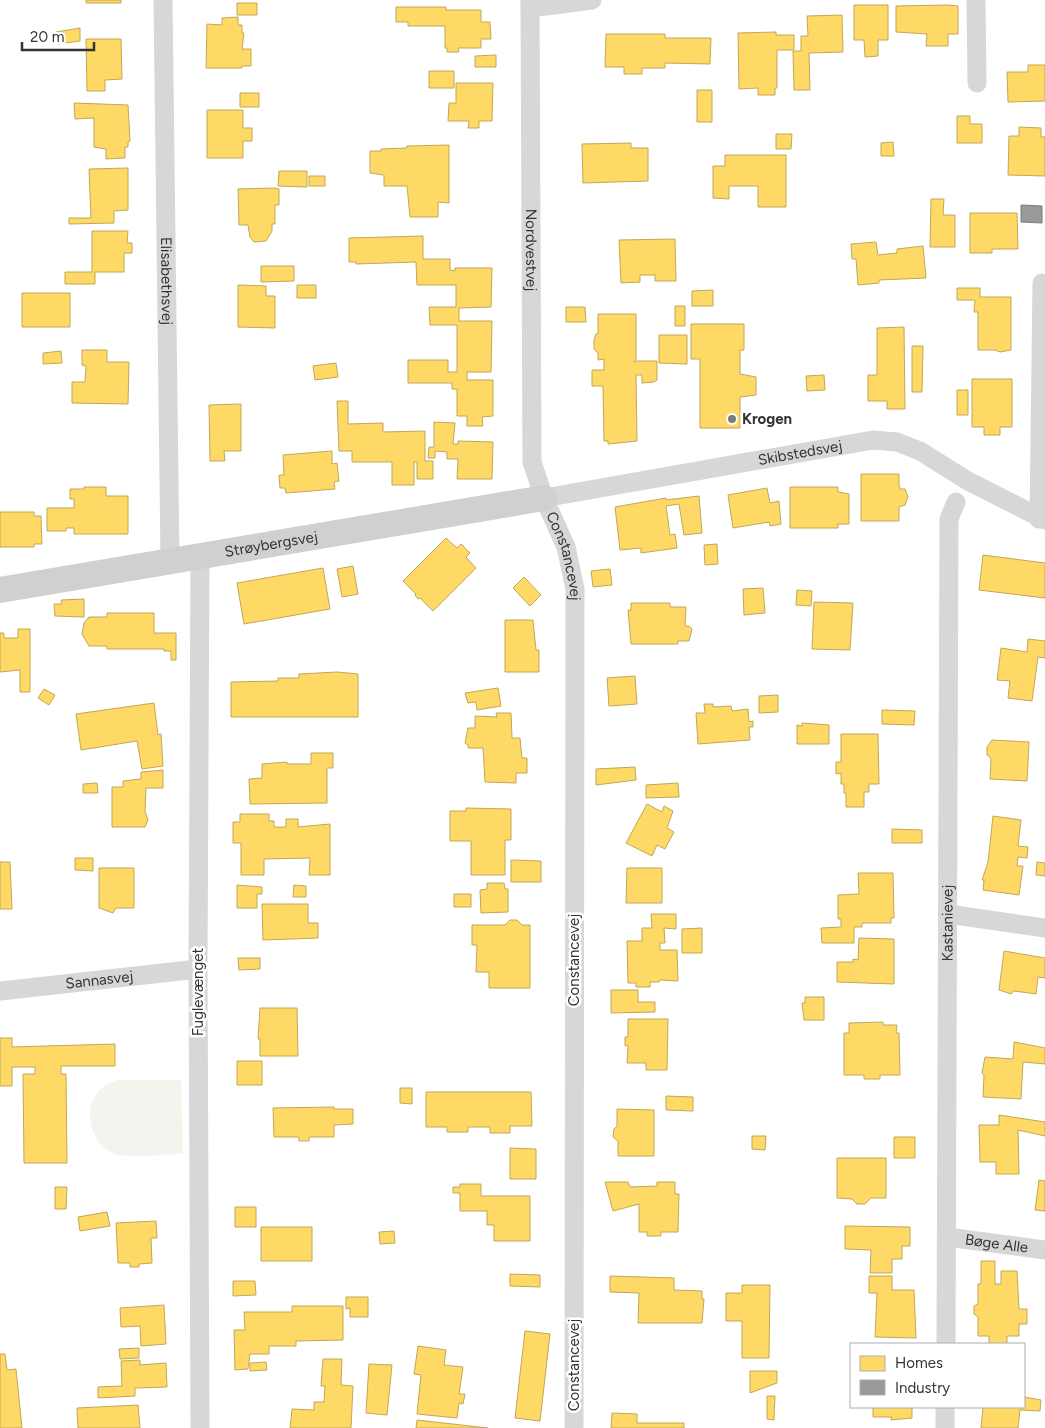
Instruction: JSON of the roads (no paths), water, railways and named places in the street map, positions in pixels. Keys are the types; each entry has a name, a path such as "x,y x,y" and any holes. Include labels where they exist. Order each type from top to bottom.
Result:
{"street":[{"name":"Elisabethsvej","path":"164,0 170,562"},
{"path":"530,4 592,0"},
{"path":"976,0 977,83"},
{"name":"Nordvestvej","path":"530,4 532,462 544,498"},
{"path":"1042,283 1042,519"},
{"name":"Skibstedsvej","path":"544,498 874,440 897,442 920,451 968,481 1042,519"},
{"name":"Strøybergsvej","path":"0,590 544,498"},
{"name":"Constancevej","path":"544,498 566,547 575,589 574,1428"},
{"name":"Kastanievej","path":"946,1343 949,520 956,502"},
{"name":"Fuglevænget","path":"200,556 198,969 200,1428"},
{"path":"948,914 1045,928"},
{"name":"Sannasvej","path":"0,991 198,969"},
{"name":"Bøge Alle","path":"947,1237 1045,1250"},
{"path":"945,1408 945,1428"}],"place":[{"name":"Krogen","path":"732,419"}]}
